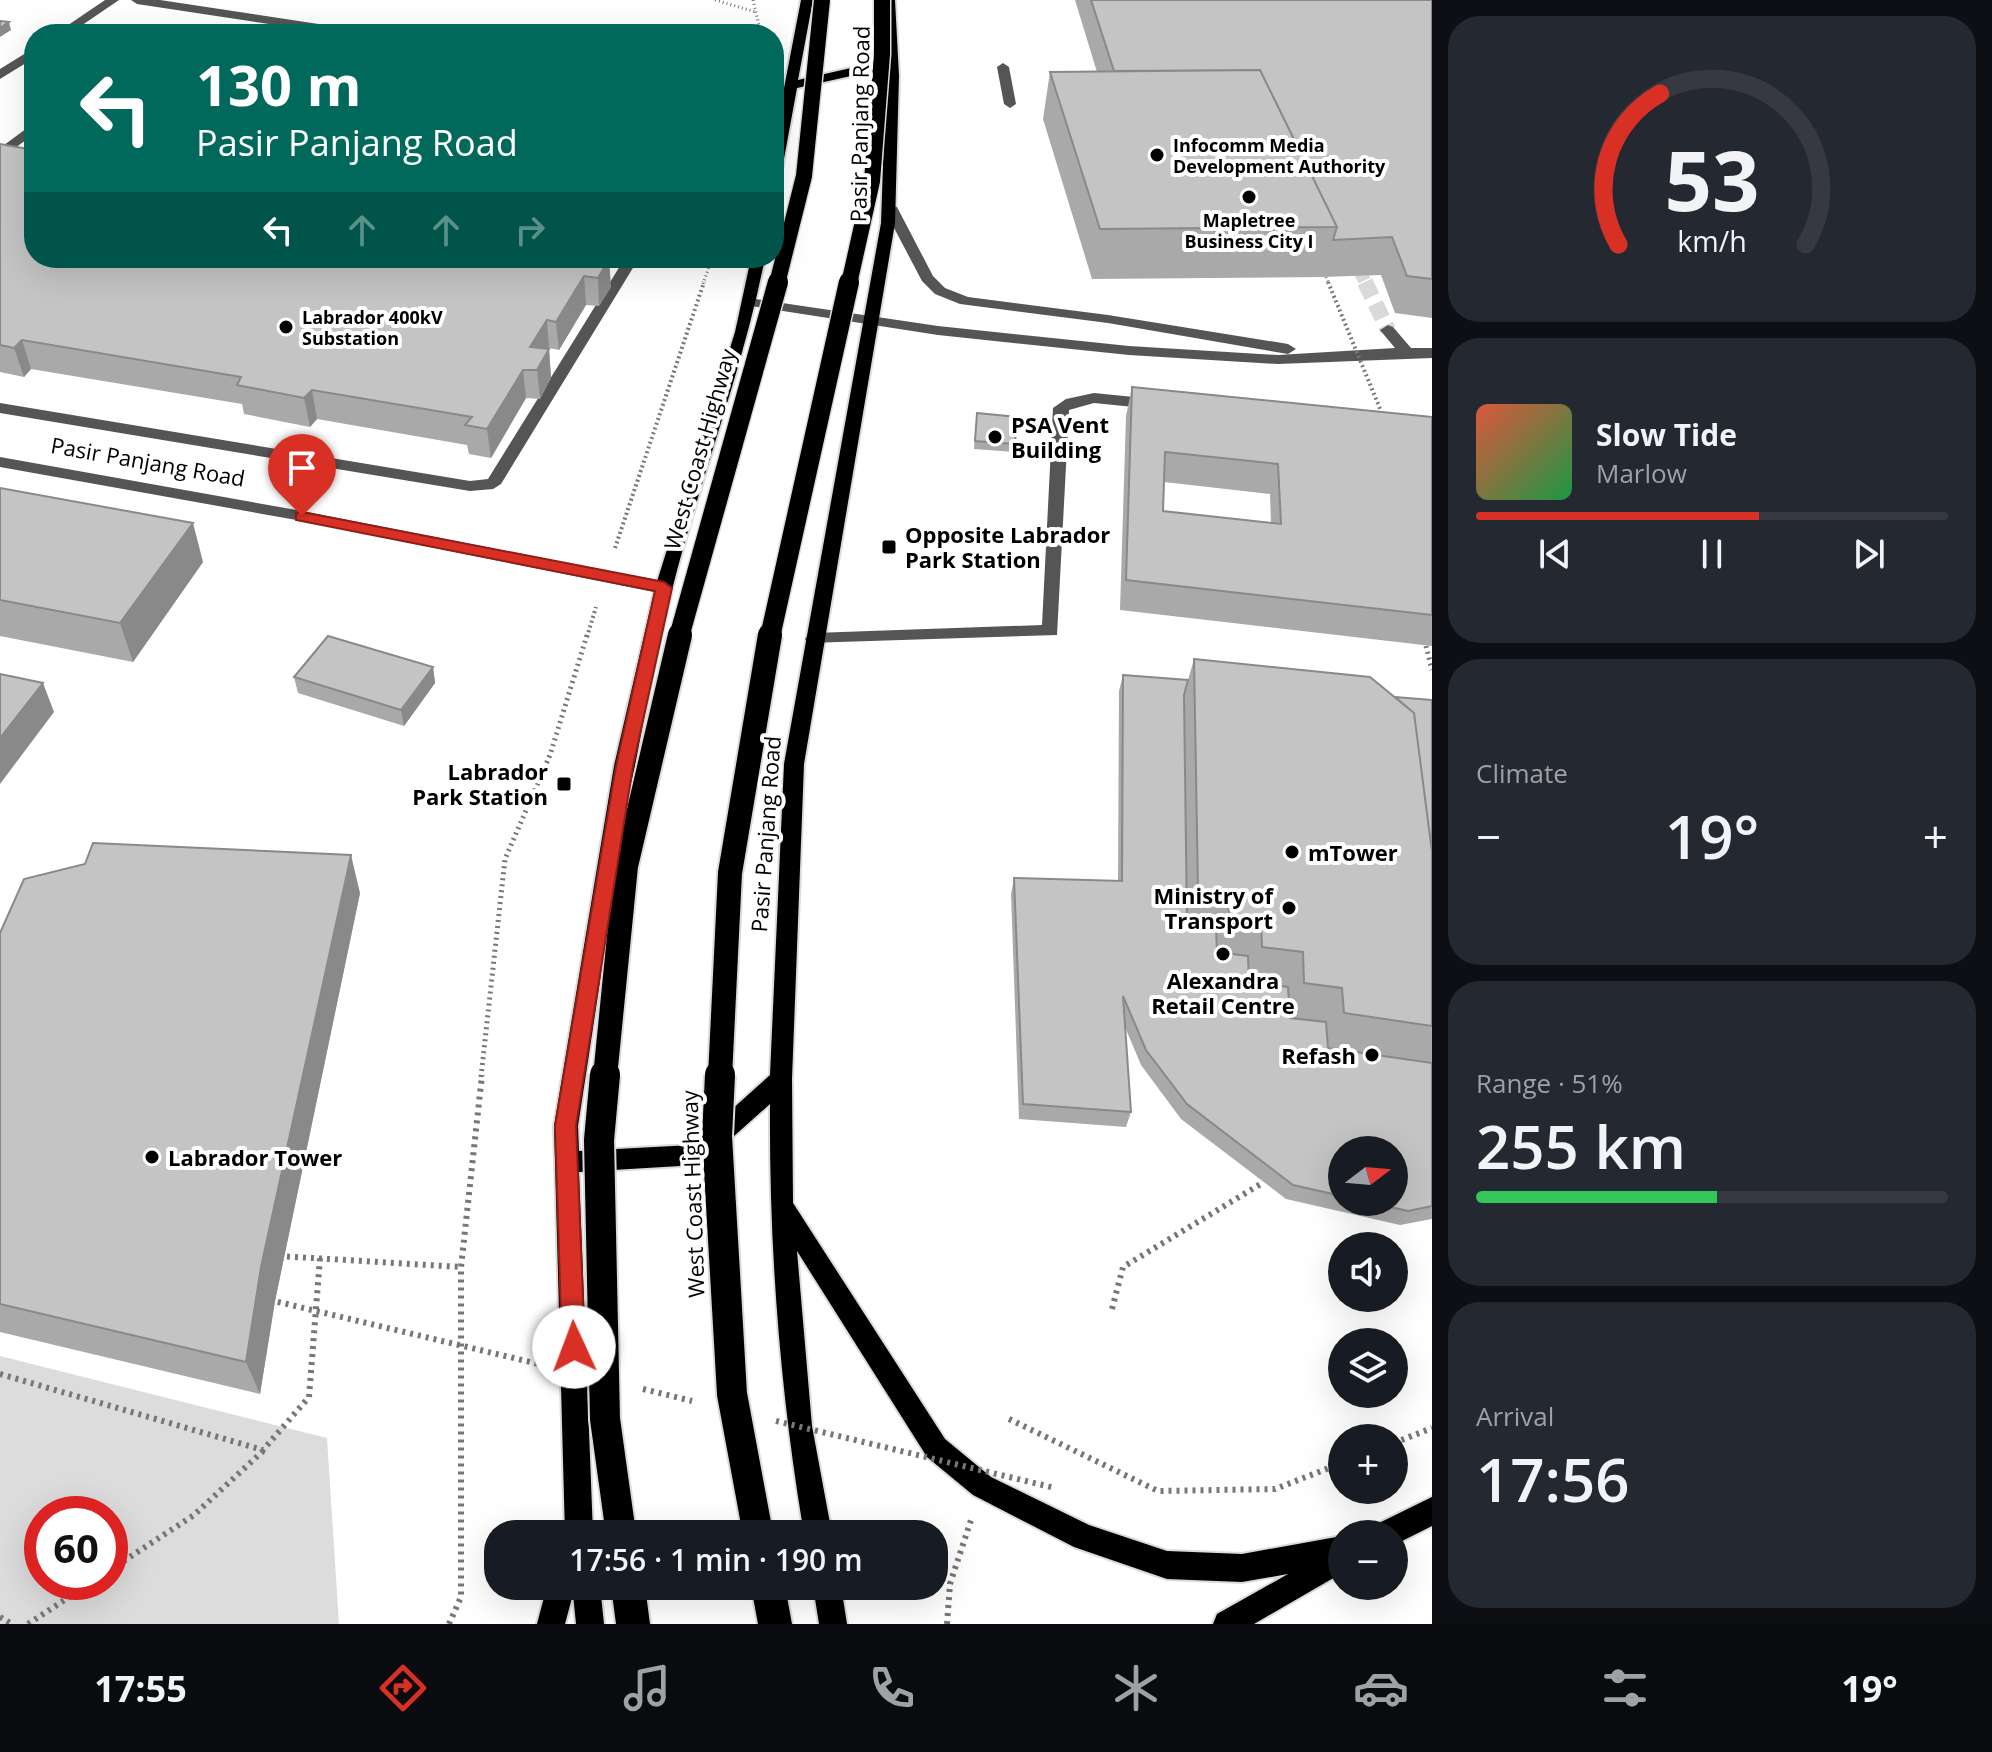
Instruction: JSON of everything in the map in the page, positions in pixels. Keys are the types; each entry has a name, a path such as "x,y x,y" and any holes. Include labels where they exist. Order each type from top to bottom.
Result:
{"highway":[{"name":"West Coast Highway","path":"784,257 804,176 819,53 822,0"},
{"name":"West Coast Highway","path":"755,1520 732,1394 717,1136 730,873 767,649 872,181 882,54 882,0"},
{"name":"West Coast Highway","path":"619,1520 605,1419 599,1140 626,866 678,642 781,268"},
{"path":"630,1600 633,1624"},
{"path":"771,1600 775,1624"}],"main road":[{"path":"784,116 807,0"},
{"name":"Pasir Panjang Road","path":"816,1520 799,1426 781,1205 781,1079 794,764 866,356 867,323 890,207 893,76 889,0"},
{"path":"789,86 851,72 893,76"},
{"path":"577,1520 566,1126 624,766 664,588 743,332 756,268"},
{"path":"568,1162 697,1155 781,1079"},
{"path":"781,1205 936,1448 982,1486 1084,1537 1167,1565 1242,1568 1328,1553"},
{"path":"1408,1523 1432,1511"},
{"path":"1227,1624 1328,1566"},
{"path":"551,1624 557,1600"},
{"path":"587,1600 590,1624"},
{"path":"829,1600 833,1624"}],"lane":[{"path":"76,24 113,0"},
{"path":"137,0 293,24"},
{"path":"0,75 24,60"},
{"path":"1003,67 1010,104"},
{"path":"0,156 24,136"},
{"path":"0,156 23,160"},
{"path":"890,207 927,278 940,291 965,301 1108,319 1348,357"},
{"path":"0,408 470,486 493,484 621,268"},
{"path":"749,302 867,323 1201,355 1283,359 1406,351 1432,353"},
{"path":"1388,330 1406,351"},
{"path":"814,639 1051,631 1061,408 1076,399 1098,397 1174,406"},
{"name":"Pasir Panjang Road","path":"0,462 302,516 606,574 664,588"}],"path":[{"path":"715,0 756,12"},
{"path":"753,0 759,24"},
{"path":"449,1624 461,1597 461,1267 505,859 550,755 606,574 709,268"},
{"path":"1326,277 1387,429"},
{"path":"1426,646 1432,670"},
{"path":"1112,1309 1123,1267 1264,1182"},
{"path":"274,1255 461,1267"},
{"path":"128,1558 194,1515 263,1450 309,1397 320,1258"},
{"path":"0,1374 263,1450"},
{"path":"1009,1419 1158,1491 1275,1489 1328,1468"},
{"path":"1408,1437 1432,1428"},
{"path":"947,1624 950,1584 972,1515"},
{"path":"28,1624 65,1600"},
{"path":"0,1617 12,1624"}],"shaded area":[{"path":"0,1356 327,1438 339,1624 0,1624"}],"building":[{"path":"1091,0 1432,0 1432,279 1407,276 1392,237 1333,240 1337,227 1260,70 1114,71"},
{"path":"1260,70 1337,227 1100,229 1050,72"},
{"name":"Labrador 400kV Substation","path":"0,144 24,148 24,268 604,268 598,278 584,276 556,322 547,320 530,347 549,349 537,370 523,370 487,429 465,425 472,417 312,390 304,398 237,385 241,377 22,340 14,348 0,345"},
{"path":"1132,387 1432,417 1432,615 1126,580","holes":["1165,452 1278,464 1281,524 1163,511"]},
{"name":"PSA Vent Building","path":"977,413 1017,417 1015,444 975,441"},
{"path":"0,488 193,523 120,623 0,600"},
{"path":"328,636 433,667 401,710 294,677"},
{"name":"mTower","path":"1194,659 1370,677 1414,713 1432,852 1432,1026 1344,1013 1342,988 1304,983 1303,952 1262,947 1261,920 1229,916 1228,892 1198,888"},
{"path":"0,674 43,683 0,738"},
{"path":"1123,675 1188,680 1184,695 1187,924 1216,928 1217,952 1248,956 1249,982 1288,987 1290,1018 1326,1022 1328,1048 1432,1063 1432,1206 1408,1211 1408,1136 1328,1136 1328,1193 1293,1185 1187,1104 1146,1050 1123,996 1131,1112 1023,1104 1014,878 1122,881"},
{"path":"1395,697 1432,700 1432,852 1414,713"},
{"name":"Labrador Tower","path":"93,843 351,855 261,1267 246,1362 0,1304 0,933 24,879 85,864"}],"tunnel":[{"path":"1350,251 1366,284"},
{"path":"1365,282 1388,330"}],"place":[{"name":"Infocomm Media Development Authority","path":"1157,155"},
{"name":"Mapletree Business City I","path":"1249,197"},
{"name":"Labrador 400kV Substation","path":"286,327"},
{"name":"PSA Vent Building","path":"995,437"},
{"name":"Opposite Labrador Park Station","path":"889,547"},
{"name":"Labrador Park Station","path":"564,784"},
{"name":"mTower","path":"1292,852"},
{"name":"Ministry of Transport","path":"1289,908"},
{"name":"Alexandra Retail Centre","path":"1223,954"},
{"name":"Refash","path":"1372,1055"},
{"name":"Labrador Tower","path":"152,1157"}],"route":[{"path":"302,516 606,574 664,588 624,766 566,1126 574,1347"}]}
